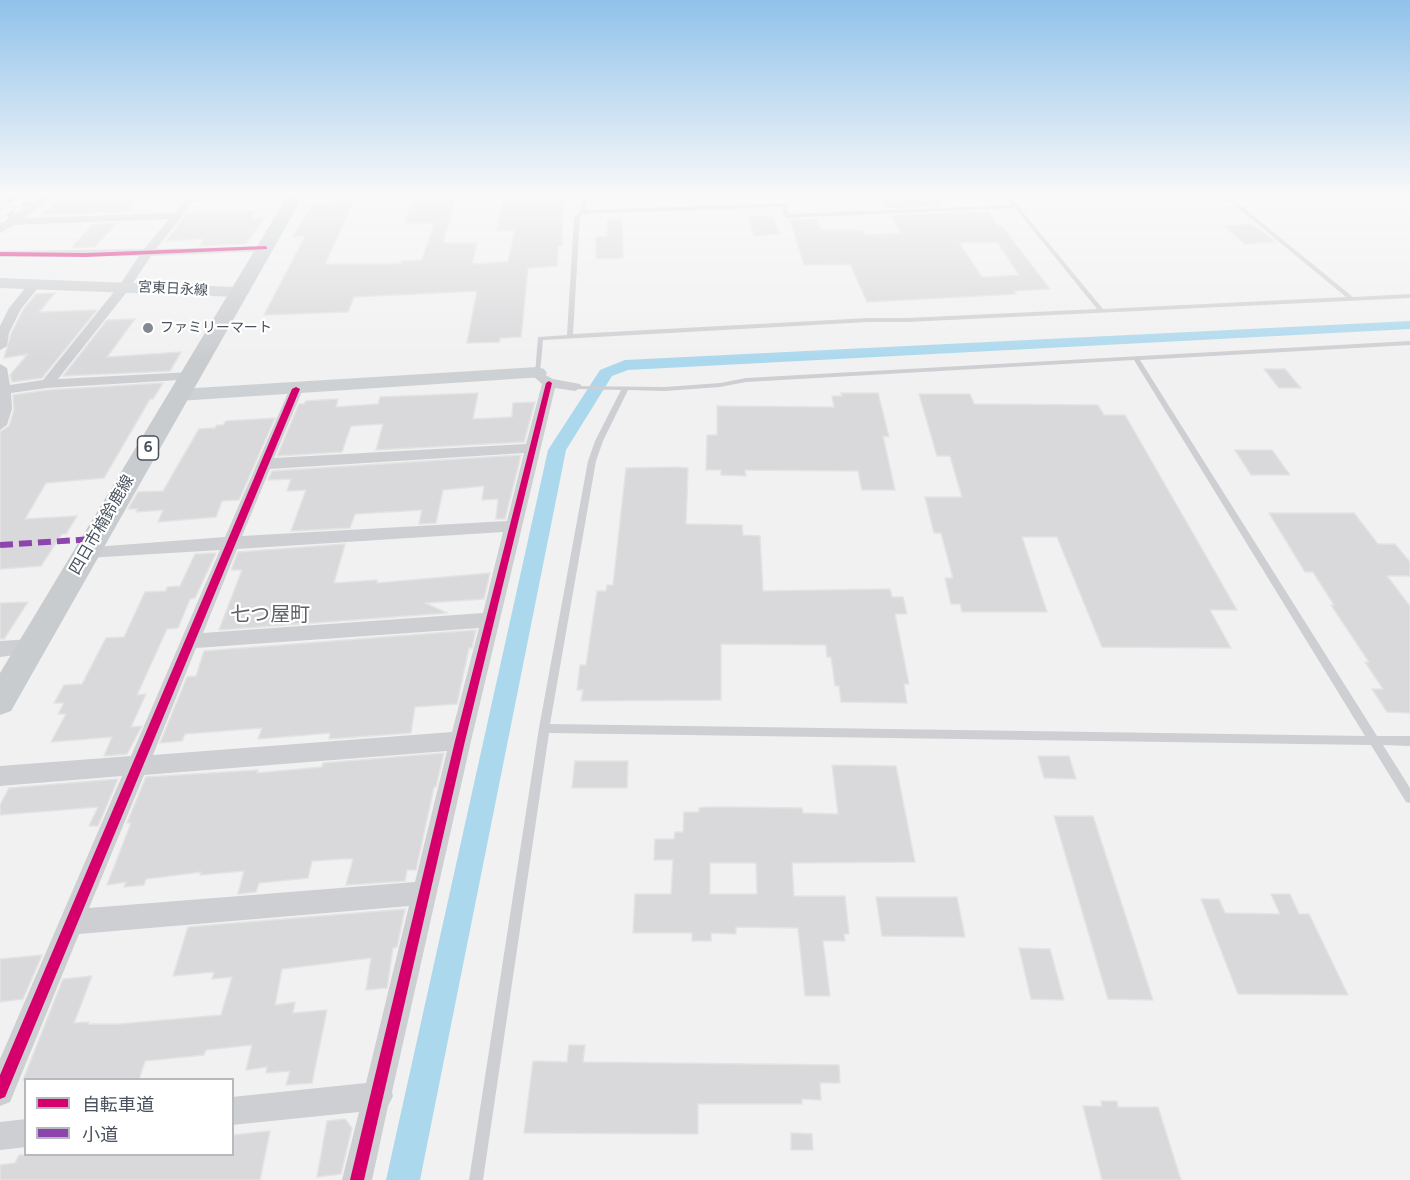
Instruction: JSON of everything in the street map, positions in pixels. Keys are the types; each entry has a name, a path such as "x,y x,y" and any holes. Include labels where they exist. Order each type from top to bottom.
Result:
{"main road":[{"name":"四日市楠鈴鹿線","path":"0,701 237,292 264,250"}],"street":[{"path":"47,384 149,250"},
{"path":"0,254 216,250"},
{"name":"宮東日永線","path":"0,283 237,292"},
{"path":"1,342 15,308 35,284"},
{"path":"0,368 5,409 0,426"},
{"path":"2,389 47,384 296,389 543,378 575,387"},
{"path":"357,1180 379,1095 460,741 532,448 543,378"},
{"path":"0,1092 296,389"},
{"path":"265,464 532,448"},
{"path":"87,552 513,525"},
{"path":"190,641 490,620"},
{"path":"0,649 31,647"},
{"path":"0,776 460,741"},
{"path":"73,922 425,893"},
{"path":"234,1111 379,1095"},
{"path":"0,1136 24,1133"}],"lane":[{"path":"570,336 575,250"},
{"path":"1052,250 1102,311"},
{"path":"1292,250 1352,299"},
{"path":"543,378 540,338 868,320 1410,296"},
{"path":"575,387 665,389 746,381 1410,344"},
{"path":"1136,359 1410,798"},
{"path":"476,1180 544,728 592,461 599,441 626,388"},
{"path":"544,728 1410,741"}],"building":[{"path":"298,250 331,250 325,264 390,264 422,260 425,250 475,250 472,264 508,262 511,250 558,250 557,266 528,268 521,337 500,338 499,342 467,343 477,291 354,297 348,312 264,315"},
{"path":"596,250 623,250 623,258 596,259"},
{"path":"799,250 964,250 982,277 1019,275 1002,250 1020,250 1050,289 1014,291 1017,294 867,302 850,264 804,265"},
{"path":"55,293 39,312 97,310 42,378 12,382 10,375 28,354 4,358 11,334 23,310 36,294"},
{"path":"135,319 107,357 181,352 170,371 63,376 107,320"},
{"path":"1264,369 1285,369 1301,388 1279,388"},
{"path":"163,383 153,399 150,399 104,478 46,483 25,519 77,516 41,566 0,569 0,432 9,426 14,410 13,395 47,390"},
{"path":"478,393 473,419 512,417 513,403 535,402 524,442 376,450 383,424 351,426 342,452 277,456 299,404 304,404 306,401 338,399 336,407 378,404 380,397"},
{"path":"841,393 878,393 889,437 883,436 895,490 862,490 858,471 745,470 746,476 721,475 721,470 706,470 707,435 717,435 717,406 834,407 832,396 842,396"},
{"path":"919,394 970,394 974,404 1098,405 1104,415 1125,415 1237,610 1210,610 1231,648 1102,647 1057,537 1022,537 1047,612 962,612 960,604 951,604 945,578 953,578 941,533 934,533 925,497 962,497 950,456 937,456"},
{"path":"275,418 239,500 222,501 216,517 158,522 163,510 136,512 138,509 128,509 138,492 163,491 199,429 215,428 226,421"},
{"path":"1235,450 1272,450 1290,475 1251,475"},
{"path":"521,455 505,519 496,519 498,499 482,500 484,486 443,490 436,523 419,524 422,510 355,514 350,528 291,531 306,490 287,491 291,479 268,480 272,471"},
{"path":"626,468 688,468 686,524 742,525 743,535 760,536 763,591 890,589 892,597 903,597 907,614 895,614 909,684 904,684 907,703 841,702 839,686 835,686 831,657 827,657 826,645 721,644 721,700 581,701 583,690 577,690 580,665 586,665 597,591 606,591 607,585 613,585"},
{"path":"1269,513 1354,513 1378,544 1395,544 1410,562 1410,576 1387,576 1410,606 1410,713 1387,712 1372,689 1383,689 1365,662 1369,662 1331,605 1334,605 1313,572 1305,572"},
{"path":"345,544 334,583 377,580 377,583 490,573 484,599 425,603 447,613 219,630 242,570 231,570 238,552"},
{"path":"216,553 195,598 190,599 178,628 167,629 137,695 146,694 131,727 142,726 127,754 104,756 112,737 51,742 66,714 58,714 64,703 54,703 64,685 82,684 106,638 124,637 145,592 166,591 167,587 180,586 195,554"},
{"path":"28,602 4,639 0,639 0,603"},
{"path":"476,630 472,648 469,648 457,704 415,707 411,733 329,739 330,733 258,739 262,728 185,734 182,741 160,743 187,677 196,676 204,651"},
{"path":"444,753 436,787 434,787 416,870 407,870 405,881 346,885 353,859 343,859 312,861 308,878 259,883 256,892 238,894 244,871 200,875 201,872 146,879 144,885 124,887 126,882 107,885 131,823 127,823 146,777 258,770 257,773 322,767 323,763"},
{"path":"1038,756 1069,756 1076,779 1044,778"},
{"path":"575,761 628,761 627,788 572,788"},
{"path":"832,765 896,766 915,862 792,863 794,896 845,896 849,934 844,934 845,941 823,941 830,996 805,996 798,928 736,927 736,934 711,933 711,941 692,941 692,933 633,933 635,894 671,894 673,860 654,860 655,839 674,839 675,832 683,832 684,812 699,812 699,808 706,807 731,807 802,808 803,813 838,814","holes":["710,863 756,863 757,894 710,894"]},
{"path":"118,779 98,826 89,826 98,807 0,815 0,805 9,788"},
{"path":"1054,816 1093,816 1153,1000 1108,999"},
{"path":"1271,894 1290,894 1299,914 1309,914 1348,995 1238,994 1201,899 1219,899 1225,913 1280,914"},
{"path":"876,897 957,897 965,937 882,936"},
{"path":"405,909 397,947 393,948 387,988 366,990 371,958 282,969 275,1005 295,1002 293,1013 327,1010 312,1083 286,1085 290,1071 266,1073 267,1067 246,1070 252,1045 206,1050 204,1055 145,1061 140,1078 24,1078 23,1080 63,979 92,976 74,1023 119,1024 221,1015 232,977 212,979 214,972 173,976 188,927"},
{"path":"1019,948 1050,949 1064,1000 1031,999"},
{"path":"42,955 23,999 0,1002 0,959"},
{"path":"569,1045 585,1045 583,1062 839,1065 840,1083 820,1083 821,1100 802,1099 802,1104 698,1104 698,1134 524,1133 533,1061 567,1062"},
{"path":"1101,1101 1117,1101 1118,1107 1158,1107 1181,1180 1102,1180 1083,1106 1102,1106"},
{"path":"345,1119 352,1128 341,1174 317,1177 327,1121"},
{"path":"270,1131 260,1180 0,1180 0,1165 15,1163 19,1155 234,1156 234,1135"},
{"path":"791,1133 812,1134 813,1150 791,1150"}],"waterway":[{"path":"403,1180 557,450 606,373 625,365 1410,325"}],"marked path":[{"path":"0,545 94,539"}],"cycle path":[{"path":"0,254 86,255 212,250"},
{"path":"357,1180 460,741 549,383"},
{"path":"0,1092 296,389"}],"place":[{"name":"ファミリーマート","path":"148,328"}],"district":[{"name":"七つ屋町","path":"270,615"}]}
